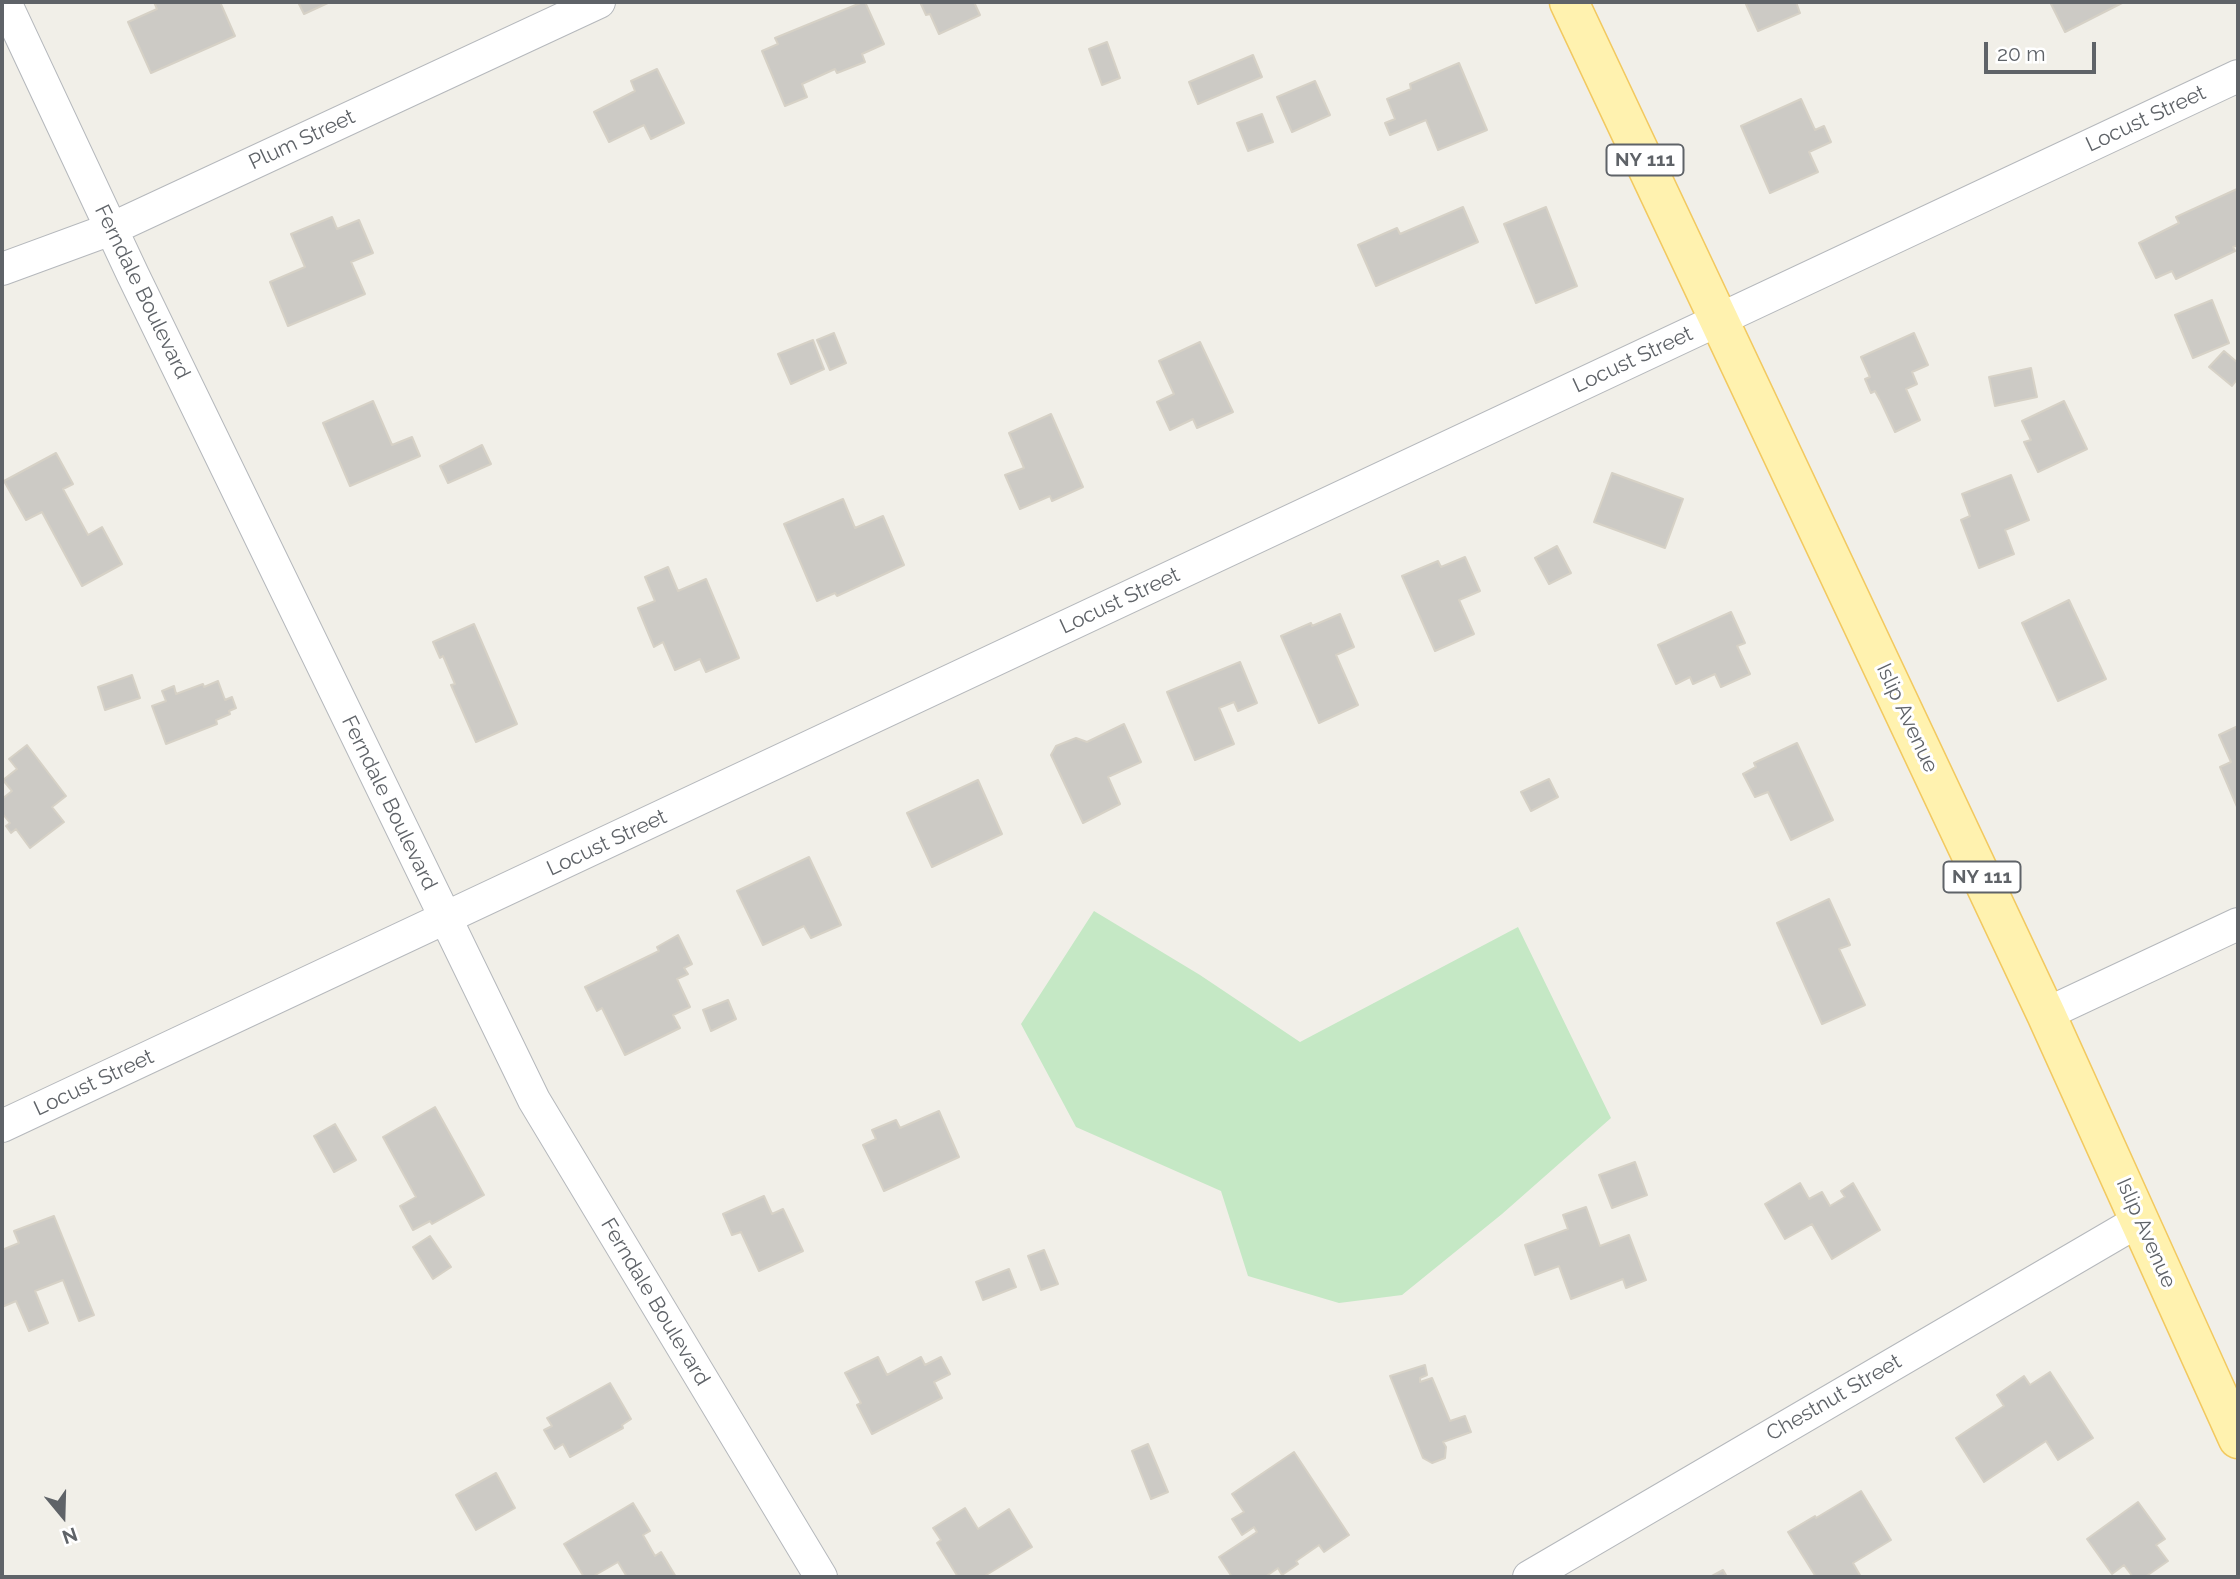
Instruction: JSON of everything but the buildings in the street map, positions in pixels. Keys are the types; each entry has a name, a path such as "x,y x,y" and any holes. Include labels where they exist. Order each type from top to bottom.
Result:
{"main road":[{"name":"Islip Avenue","path":"1569,2 2046,1014 2238,1439"}],"street":[{"name":"Ferndale Boulevard","path":"5,2 111,229 534,1100 821,1577"},
{"name":"Plum Street","path":"2,269 111,229 598,2"},
{"name":"Locust Street","path":"2,1126 2238,76"},
{"path":"2046,1014 2238,924"},
{"name":"Chestnut Street","path":"1529,1577 2140,1220"}],"green space":[{"path":"1094,911 1200,975 1300,1042 1518,927 1611,1118 1502,1214 1402,1295 1339,1303 1248,1276 1221,1191 1076,1127 1021,1024"}]}
